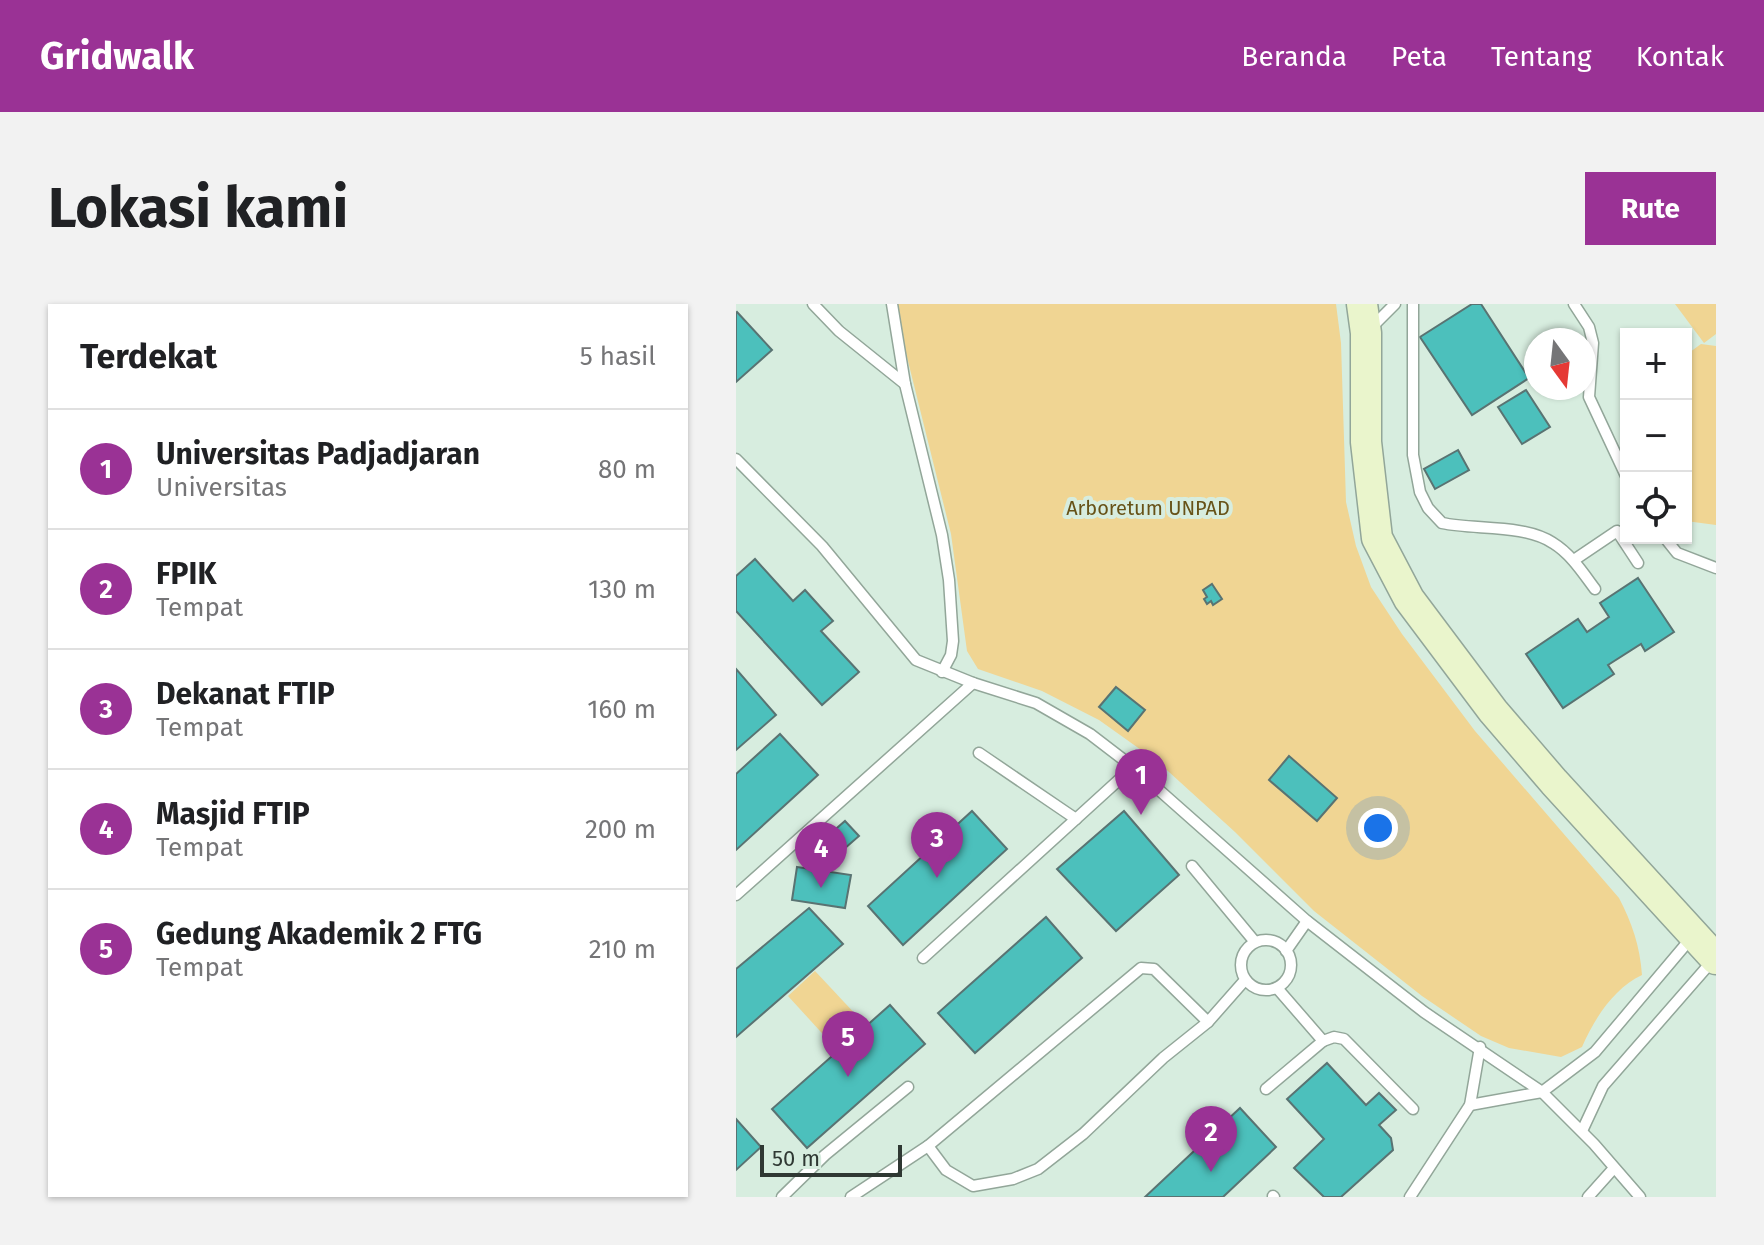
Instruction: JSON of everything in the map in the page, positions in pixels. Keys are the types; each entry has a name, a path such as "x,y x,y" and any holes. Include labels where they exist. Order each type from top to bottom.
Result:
{"main road":[{"path":"1364,319 1366,442 1377,538 1409,599 1533,759 1715,958"}],"lane":[{"path":"813,304 839,331 905,384"},
{"path":"892,304 905,384 942,535 949,580 953,641 951,655 942,672"},
{"path":"1364,319 1395,304"},
{"path":"1413,304 1413,455 1420,492 1428,508 1442,523 1532,534 1553,542 1574,560 1595,589"},
{"path":"1574,304 1589,327 1593,343 1589,397 1624,472"},
{"path":"736,459 822,546 916,660 942,672 1036,703 1090,734 1133,767 1307,921 1424,1012 1480,1047 1542,1092 1582,1131 1640,1197"},
{"path":"1574,560 1617,531 1638,563"},
{"path":"1670,544 1677,553 1716,568"},
{"path":"736,895 973,683"},
{"path":"979,753 1076,819"},
{"path":"923,958 1133,767"},
{"path":"1192,866 1255,942"},
{"path":"1286,951 1307,921"},
{"path":"1470,1105 1542,1092 1595,1052 1694,935"},
{"path":"1272,941 1286,951 1291,967 1289,975 1277,988 1260,990 1245,980 1241,963 1243,955 1255,942 1272,941"},
{"path":"1582,1131 1603,1086 1715,958"},
{"path":"851,1197 928,1146 1141,968 1154,969 1208,1022"},
{"path":"928,1146 946,1170 975,1192 1027,1176 1083,1134 1163,1058 1208,1022 1245,980"},
{"path":"1277,988 1323,1041"},
{"path":"1266,1089 1323,1041 1334,1037 1344,1039 1413,1109"},
{"path":"1410,1197 1470,1105 1480,1047"},
{"path":"782,1197 825,1155 908,1087"},
{"path":"1588,1197 1614,1168"}],"green space":[{"name":"Arboretum UNPAD","path":"897,304 1336,304 1341,343 1346,502 1356,546 1371,587 1475,731 1619,898 1635,935 1642,975 1622,988 1606,1005 1582,1047 1561,1057 1509,1048 1481,1036 1422,996 1314,911 1235,832 1158,762 1099,720 1042,691 978,669 967,651 951,534 903,341"},
{"path":"1675,304 1716,304 1716,334 1704,343"},
{"path":"1701,344 1716,346 1716,525 1692,522 1692,351"},
{"path":"815,971 859,1018 831,1043 788,996"}],"building":[{"path":"1472,304 1481,304 1524,370 1524,381 1472,415 1420,337"},
{"path":"736,313 772,350 736,382"},
{"path":"1524,391 1524,400 1532,400 1550,427 1522,444 1498,407"},
{"path":"1458,450 1469,470 1435,489 1424,469"},
{"path":"755,559 793,601 805,590 833,621 821,631 859,672 822,705 736,611 736,576"},
{"path":"1638,578 1674,632 1645,651 1641,644 1608,665 1614,674 1563,708 1526,654 1578,619 1587,632 1609,617 1600,603"},
{"path":"1212,584 1222,599 1213,605 1211,601 1207,604 1203,590"},
{"path":"736,669 776,715 736,750"},
{"path":"1116,687 1145,710 1128,731 1099,707"},
{"path":"780,734 818,775 736,850 736,774"},
{"path":"1289,756 1337,798 1317,821 1269,780"},
{"path":"972,811 1007,849 903,945 868,906"},
{"path":"1124,811 1179,875 1116,931 1057,869"},
{"path":"845,821 859,836 829,862 815,847"},
{"path":"797,867 851,875 845,908 792,900"},
{"path":"809,908 843,944 736,1037 736,969"},
{"path":"1046,917 1082,958 975,1053 938,1013"},
{"path":"890,1005 925,1044 807,1148 772,1109"},
{"path":"1327,1063 1366,1105 1379,1093 1396,1110 1379,1125 1391,1138 1393,1150 1341,1197 1324,1197 1294,1168 1324,1139 1287,1099"},
{"path":"1240,1108 1276,1147 1223,1197 1145,1197"},
{"path":"736,1119 761,1147 736,1170"}],"place":[{"name":"Universitas Padjadjaran","path":"1141,815"},
{"name":"Dekanat FTIP","path":"937,878"},
{"name":"Masjid FTIP","path":"821,888"},
{"name":"Gedung Akademik 2 FTG","path":"848,1077"},
{"name":"FPIK","path":"1211,1172"}]}
